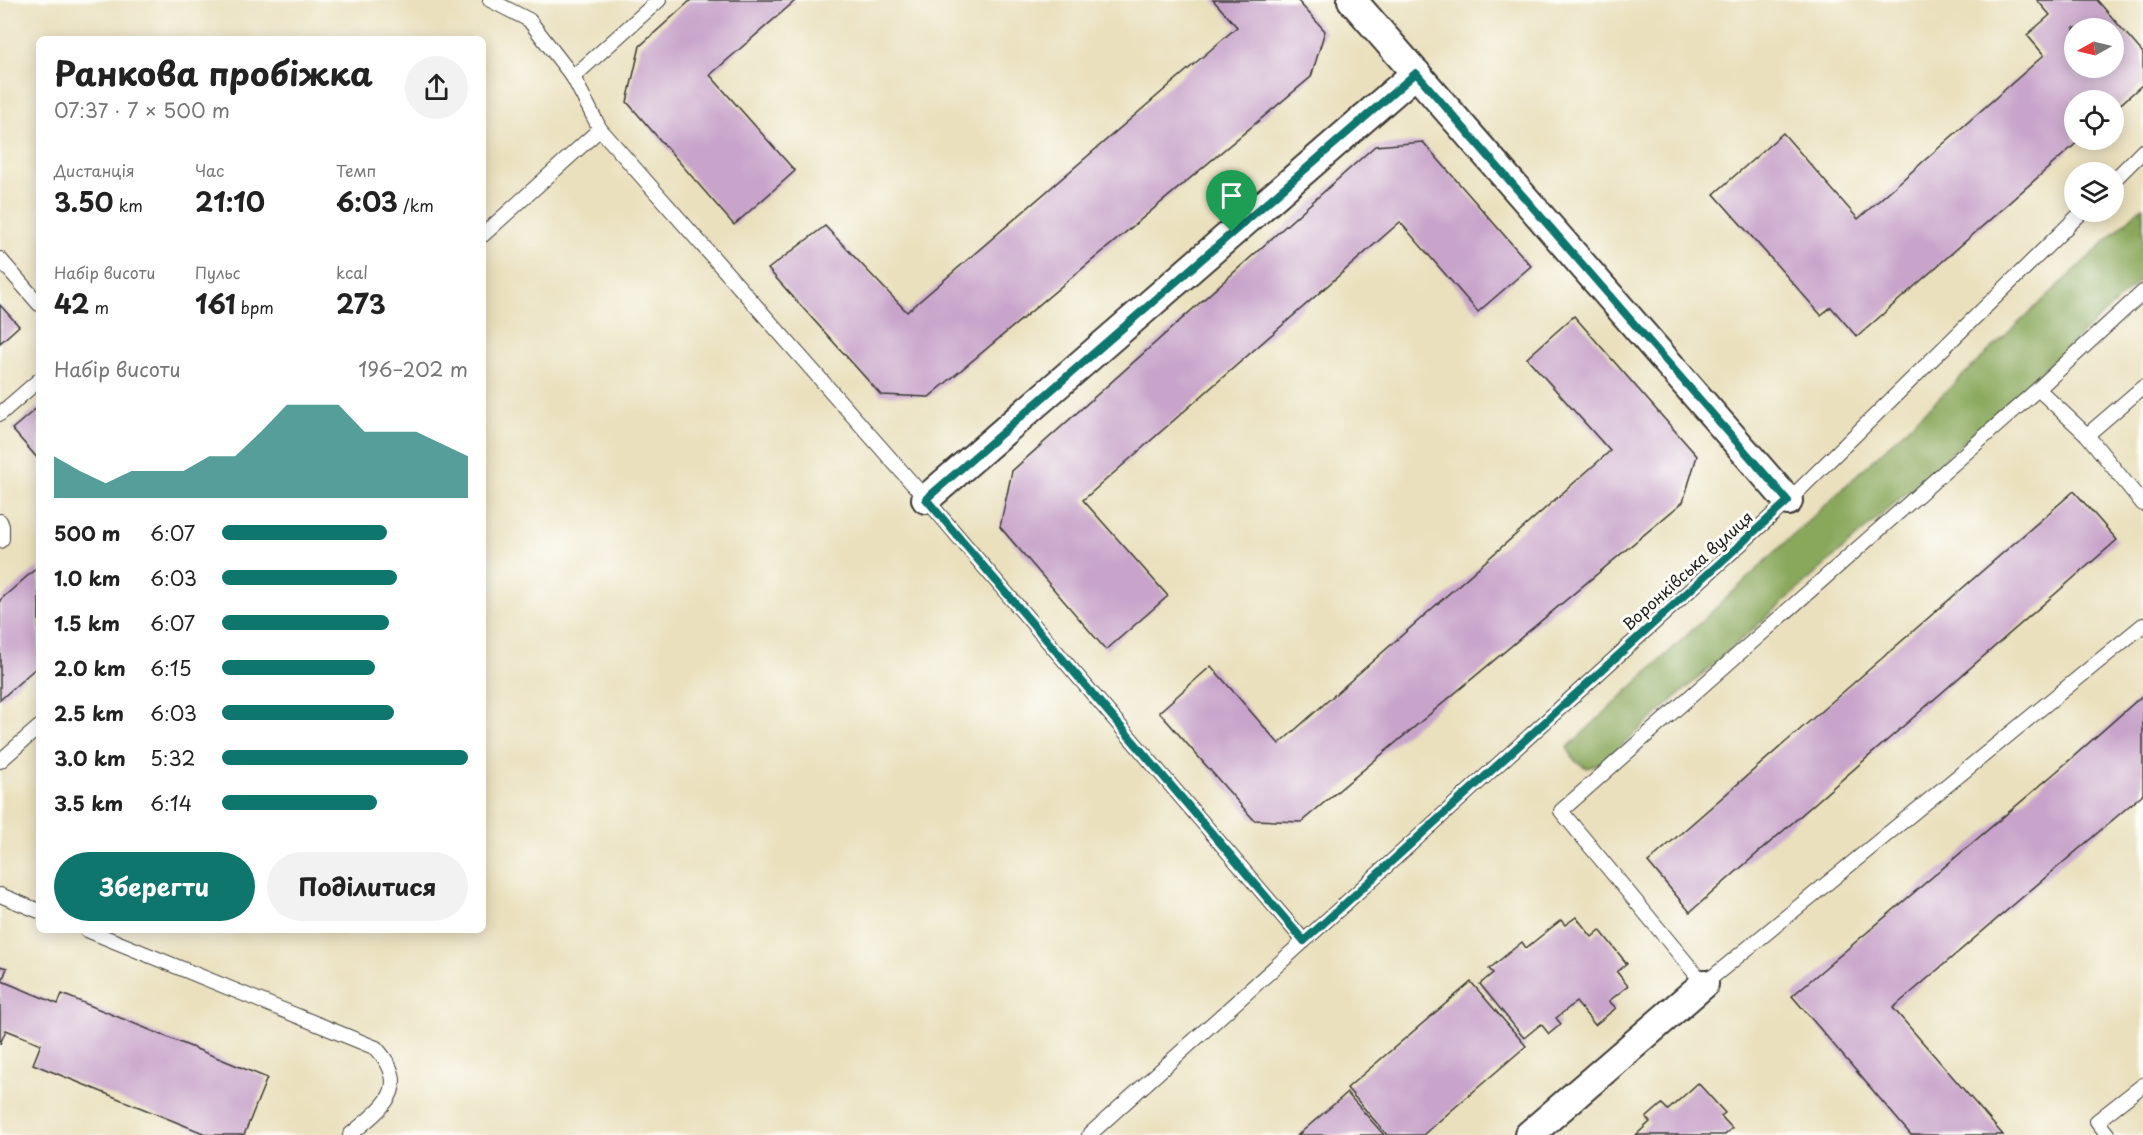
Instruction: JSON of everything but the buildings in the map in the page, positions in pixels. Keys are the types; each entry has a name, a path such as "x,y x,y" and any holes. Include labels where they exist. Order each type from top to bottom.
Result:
{"street":[{"path":"1352,0 1788,501"},
{"path":"926,499 1416,73"},
{"path":"1529,1135 1704,984"}],"lane":[{"path":"490,0 529,20 573,77 600,129 926,499 1304,941"},
{"path":"573,77 659,0"},
{"path":"486,232 600,129"},
{"path":"2124,170 2143,151"},
{"name":"Воронківська вулиця","path":"1089,1135 1788,501 2072,222"},
{"path":"0,259 36,301"},
{"path":"2143,292 2038,389 1561,811 1704,984 2143,625"},
{"path":"0,414 36,383"},
{"path":"2087,435 2143,387"},
{"path":"2038,389 2087,435 2143,504"},
{"path":"0,521 2,526 0,541"},
{"path":"0,761 36,730"},
{"path":"0,895 36,909"},
{"path":"94,933 376,1048 388,1061 393,1081 388,1101 350,1135"},
{"path":"2108,1135 2097,1122 2143,1085"}],"green space":[{"path":"2143,206 2143,277 2020,392 1602,763 1587,768 1575,761 1567,748"}],"route":[{"path":"1416,73 1788,501 1304,941 926,499 1232,232 1416,73"}]}
